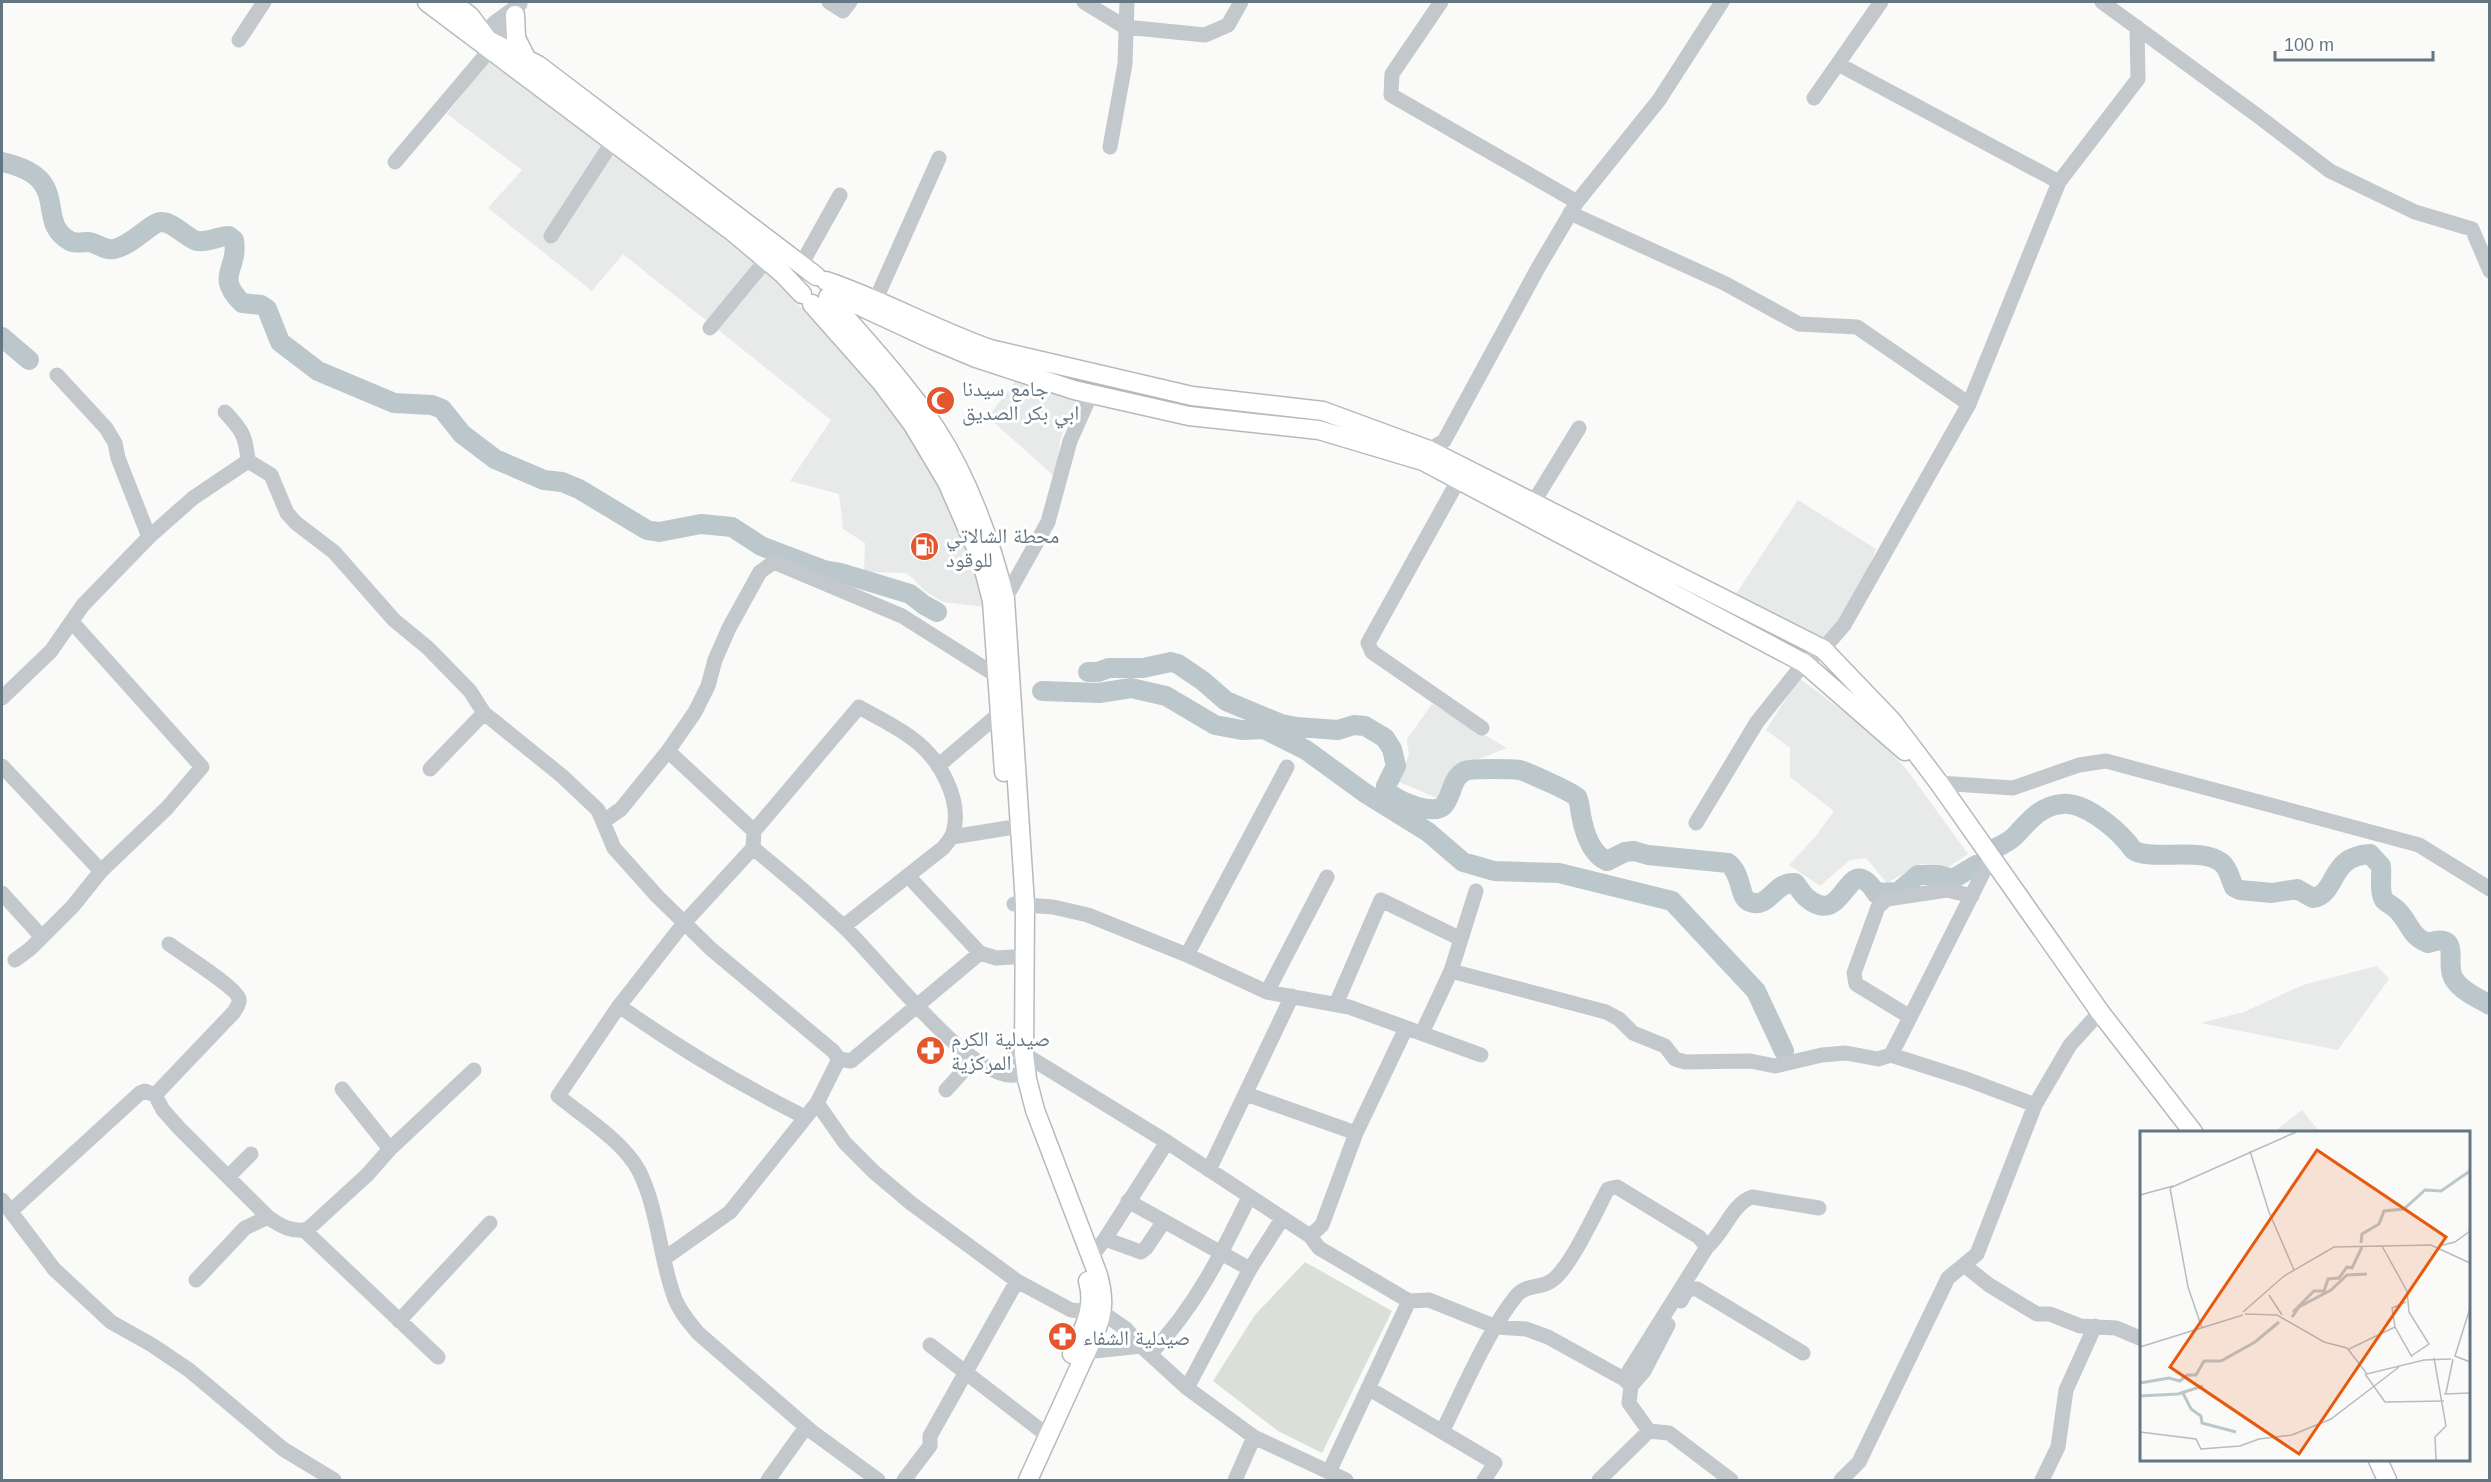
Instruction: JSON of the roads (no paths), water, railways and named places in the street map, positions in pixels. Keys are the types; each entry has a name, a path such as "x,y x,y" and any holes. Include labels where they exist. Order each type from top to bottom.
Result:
{"main road":[{"path":"438,3 767,259 819,290 976,358 1091,394 1189,416 1319,430 1437,456 1459,479 1804,663 1940,783"},
{"path":"518,7 516,38 526,58"},
{"path":"487,42 526,58 801,265 913,425 947,482 982,562 992,601 1008,828 1020,904 1013,957 1019,1098 1089,1285 1096,1313 1016,1480"},
{"path":"819,290 876,298 958,337 990,349 1192,396 1323,411 1437,456 1823,649 1892,721 1940,783 2100,1012 2192,1131"},
{"path":"819,290 906,388 937,430 961,476 996,560 1005,598 1020,904 1018,1062 1027,1079 1035,1110 1101,1288 1086,1352 1028,1480"},
{"path":"2378,1461 2388,1480"}],"street":[{"path":"239,40 264,2"},
{"path":"829,2 843,11 850,2"},
{"path":"1084,2 1125,27 1205,35 1228,26 1241,2"},
{"path":"1110,147 1125,64 1127,2"},
{"path":"1440,2 1392,74 1390,95 1573,207 1724,283 1798,324 1857,327 1969,404"},
{"path":"1437,456 1573,207 1659,100 1722,2"},
{"path":"1814,98 1881,2"},
{"path":"2102,2 2330,171 2415,212 2472,229 2490,271"},
{"path":"395,162 487,42 518,7"},
{"path":"1696,824 1756,722 1804,663 1823,649 1844,625 1969,404 2059,182 2138,80 2137,27"},
{"path":"1838,64 2059,182"},
{"path":"551,236 613,141"},
{"path":"876,298 939,158"},
{"path":"801,265 840,195"},
{"path":"710,328 767,259"},
{"path":"57,375 106,428 115,443 118,458 149,537"},
{"path":"1005,598 1048,522 1070,441 1091,394"},
{"path":"225,412 244,435 248,461"},
{"path":"1533,503 1579,428"},
{"path":"2,698 51,651 83,605 149,537 193,498 248,461"},
{"path":"248,461 262,467 271,475 287,513 296,523 334,552 394,620 414,635 452,671 470,691 484,713 562,776 598,810 620,855 684,923 748,981 833,1051 839,1059 851,1061 980,953"},
{"path":"1459,479 1368,643 1372,652 1482,728"},
{"path":"604,821 621,809 668,751 695,712 708,686 719,649 760,573 774,562 902,616 997,676"},
{"path":"15,960 30,949 73,906 101,871 167,808 202,767 72,622"},
{"path":"844,926 943,848 952,837 955,828 953,803 938,766 917,741 859,707 754,831 753,848 684,923 619,1006 558,1096 611,1139 631,1159 638,1170 654,1214 676,1299 684,1316 698,1333 806,1427 879,1480"},
{"path":"430,770 484,713"},
{"path":"938,766 1000,713"},
{"path":"668,751 754,831"},
{"path":"1940,783 2013,788 2079,765 2106,761 2419,845 2490,889"},
{"path":"2,766 101,871"},
{"path":"1187,955 1287,767"},
{"path":"952,837 1008,828"},
{"path":"753,848 844,926 916,1006 974,1059 997,1073 1007,1076 1018,1062 1167,1143 1310,1236 1319,1248 1409,1301 1429,1300 1496,1328 1526,1329 1548,1337 1628,1383"},
{"path":"1891,1055 1991,857"},
{"path":"909,877 980,953 996,958 1013,957"},
{"path":"1267,992 1327,877"},
{"path":"1910,1017 1856,984 1854,973 1878,907 1887,899 1947,890 1972,896"},
{"path":"1422,1033 1451,971 1476,891"},
{"path":"2,893 41,936"},
{"path":"1336,1004 1381,900 1461,939"},
{"path":"1020,904 1088,915 1187,955 1267,992 1349,1007 1481,1055"},
{"path":"154,1095 234,1012 239,998 230,986 169,944"},
{"path":"1451,971 1606,1012 1619,1019 1633,1033 1665,1046 1675,1059 1685,1062 1750,1061 1775,1066 1822,1055 1846,1053 1878,1059 1891,1055 1966,1078 2035,1106"},
{"path":"1209,1170 1292,996"},
{"path":"619,1006 730,1079 805,1117"},
{"path":"1846,1479 1859,1462 1948,1278 1977,1254 2035,1106 2070,1045 2100,1012"},
{"path":"1310,1236 1322,1225 1356,1133 1406,1028"},
{"path":"665,1258 730,1212 817,1103 839,1059"},
{"path":"946,1090 974,1059"},
{"path":"333,1480 283,1449 189,1370 152,1345 111,1322 54,1269 6,1205 145,1091 154,1095 163,1110 268,1217 278,1225 304,1230 319,1220 367,1175 390,1149 474,1070"},
{"path":"342,1089 390,1149"},
{"path":"1246,1094 1356,1133"},
{"path":"817,1103 845,1143 874,1172 912,1204 1017,1281 1071,1310 1096,1313 1126,1329 1187,1389 1254,1437 1346,1480"},
{"path":"1091,1257 1167,1143"},
{"path":"228,1178 251,1154"},
{"path":"1442,1432 1496,1328 1518,1293 1530,1286 1546,1284 1555,1279 1569,1259 1608,1189 1617,1187 1699,1237 1707,1247"},
{"path":"1086,1352 1146,1350 1170,1334 1193,1304 1222,1253 1249,1197"},
{"path":"1731,1480 1669,1433 1649,1431 1629,1403 1628,1383 1707,1247 1716,1240 1743,1200 1752,1197 1819,1208"},
{"path":"1128,1201 1250,1269"},
{"path":"196,1280 245,1228 268,1217"},
{"path":"1187,1389 1250,1269 1282,1219"},
{"path":"1105,1239 1140,1252 1146,1248 1164,1221"},
{"path":"399,1321 490,1223"},
{"path":"304,1230 438,1357"},
{"path":"1964,1265 1989,1285 2037,1314 2050,1314 2080,1326 2116,1328 2140,1338"},
{"path":"904,1480 930,1446 930,1436 1017,1281"},
{"path":"1628,1383 1644,1371 1685,1292 1691,1288 1697,1289 1803,1353"},
{"path":"1329,1472 1409,1301"},
{"path":"2042,1480 2058,1447 2066,1390 2095,1326"},
{"path":"930,1346 1039,1429"},
{"path":"1368,1388 1495,1463 1484,1480"},
{"path":"768,1480 806,1427"},
{"path":"1599,1480 1649,1431"},
{"path":"1235,1480 1254,1437"}],"waterway":[{"path":"2,162 24,169 38,178 46,189 59,233 72,242 88,242 107,249 114,249 161,222 170,224 197,241 229,236 234,240 235,250 228,279 230,286 242,303 261,305 267,309 280,342 318,371 394,403 432,405 442,409 462,434 495,459 544,480 562,482 579,489 647,530 659,532 701,524 732,527 761,546 824,570 910,594 937,612"},
{"path":"2,337 29,360"},
{"path":"1088,672 1098,672 1109,668 1143,668 1171,662 1178,664 1203,681 1226,701 1281,724 1338,730 1354,725 1365,726 1385,738 1392,749 1396,766 1386,786 1389,793 1400,800 1425,809 1439,808 1444,805 1457,778 1465,771 1520,770 1577,797 1589,841 1601,858 1607,861 1625,852 1634,851 1648,855 1728,863 1736,873 1746,900 1750,902 1763,902 1782,886 1795,883 1807,898 1820,905 1830,905 1851,883 1858,879 1866,881 1876,893 1898,892 1918,875 1938,875 1953,879 1976,865"},
{"path":"1042,691 1099,693 1131,688 1166,696 1215,725 1242,730 1264,729 1306,750 1365,793 1428,832 1463,862 1494,871 1559,873 1672,901 1756,991 1784,1051"},
{"path":"1996,848 2013,838 2041,811 2054,805 2070,804 2098,816 2137,852 2213,858 2224,865 2234,887 2240,890 2272,893 2297,889 2313,898 2327,890 2347,861 2357,856 2370,854 2381,866 2381,888 2384,900 2397,910 2414,934 2422,940 2428,943 2445,941 2449,945 2451,973 2454,979 2465,991 2490,1005"}],"place":[{"name":"جامع سيدنا ابي بكر الصديق","path":"941,400"},
{"name":"محطة الشالاتي للوقود","path":"925,547"},
{"name":"صيدلية الكرم المركزية","path":"930,1050"},
{"name":"صيدلية الشفاء","path":"1062,1337"}]}
